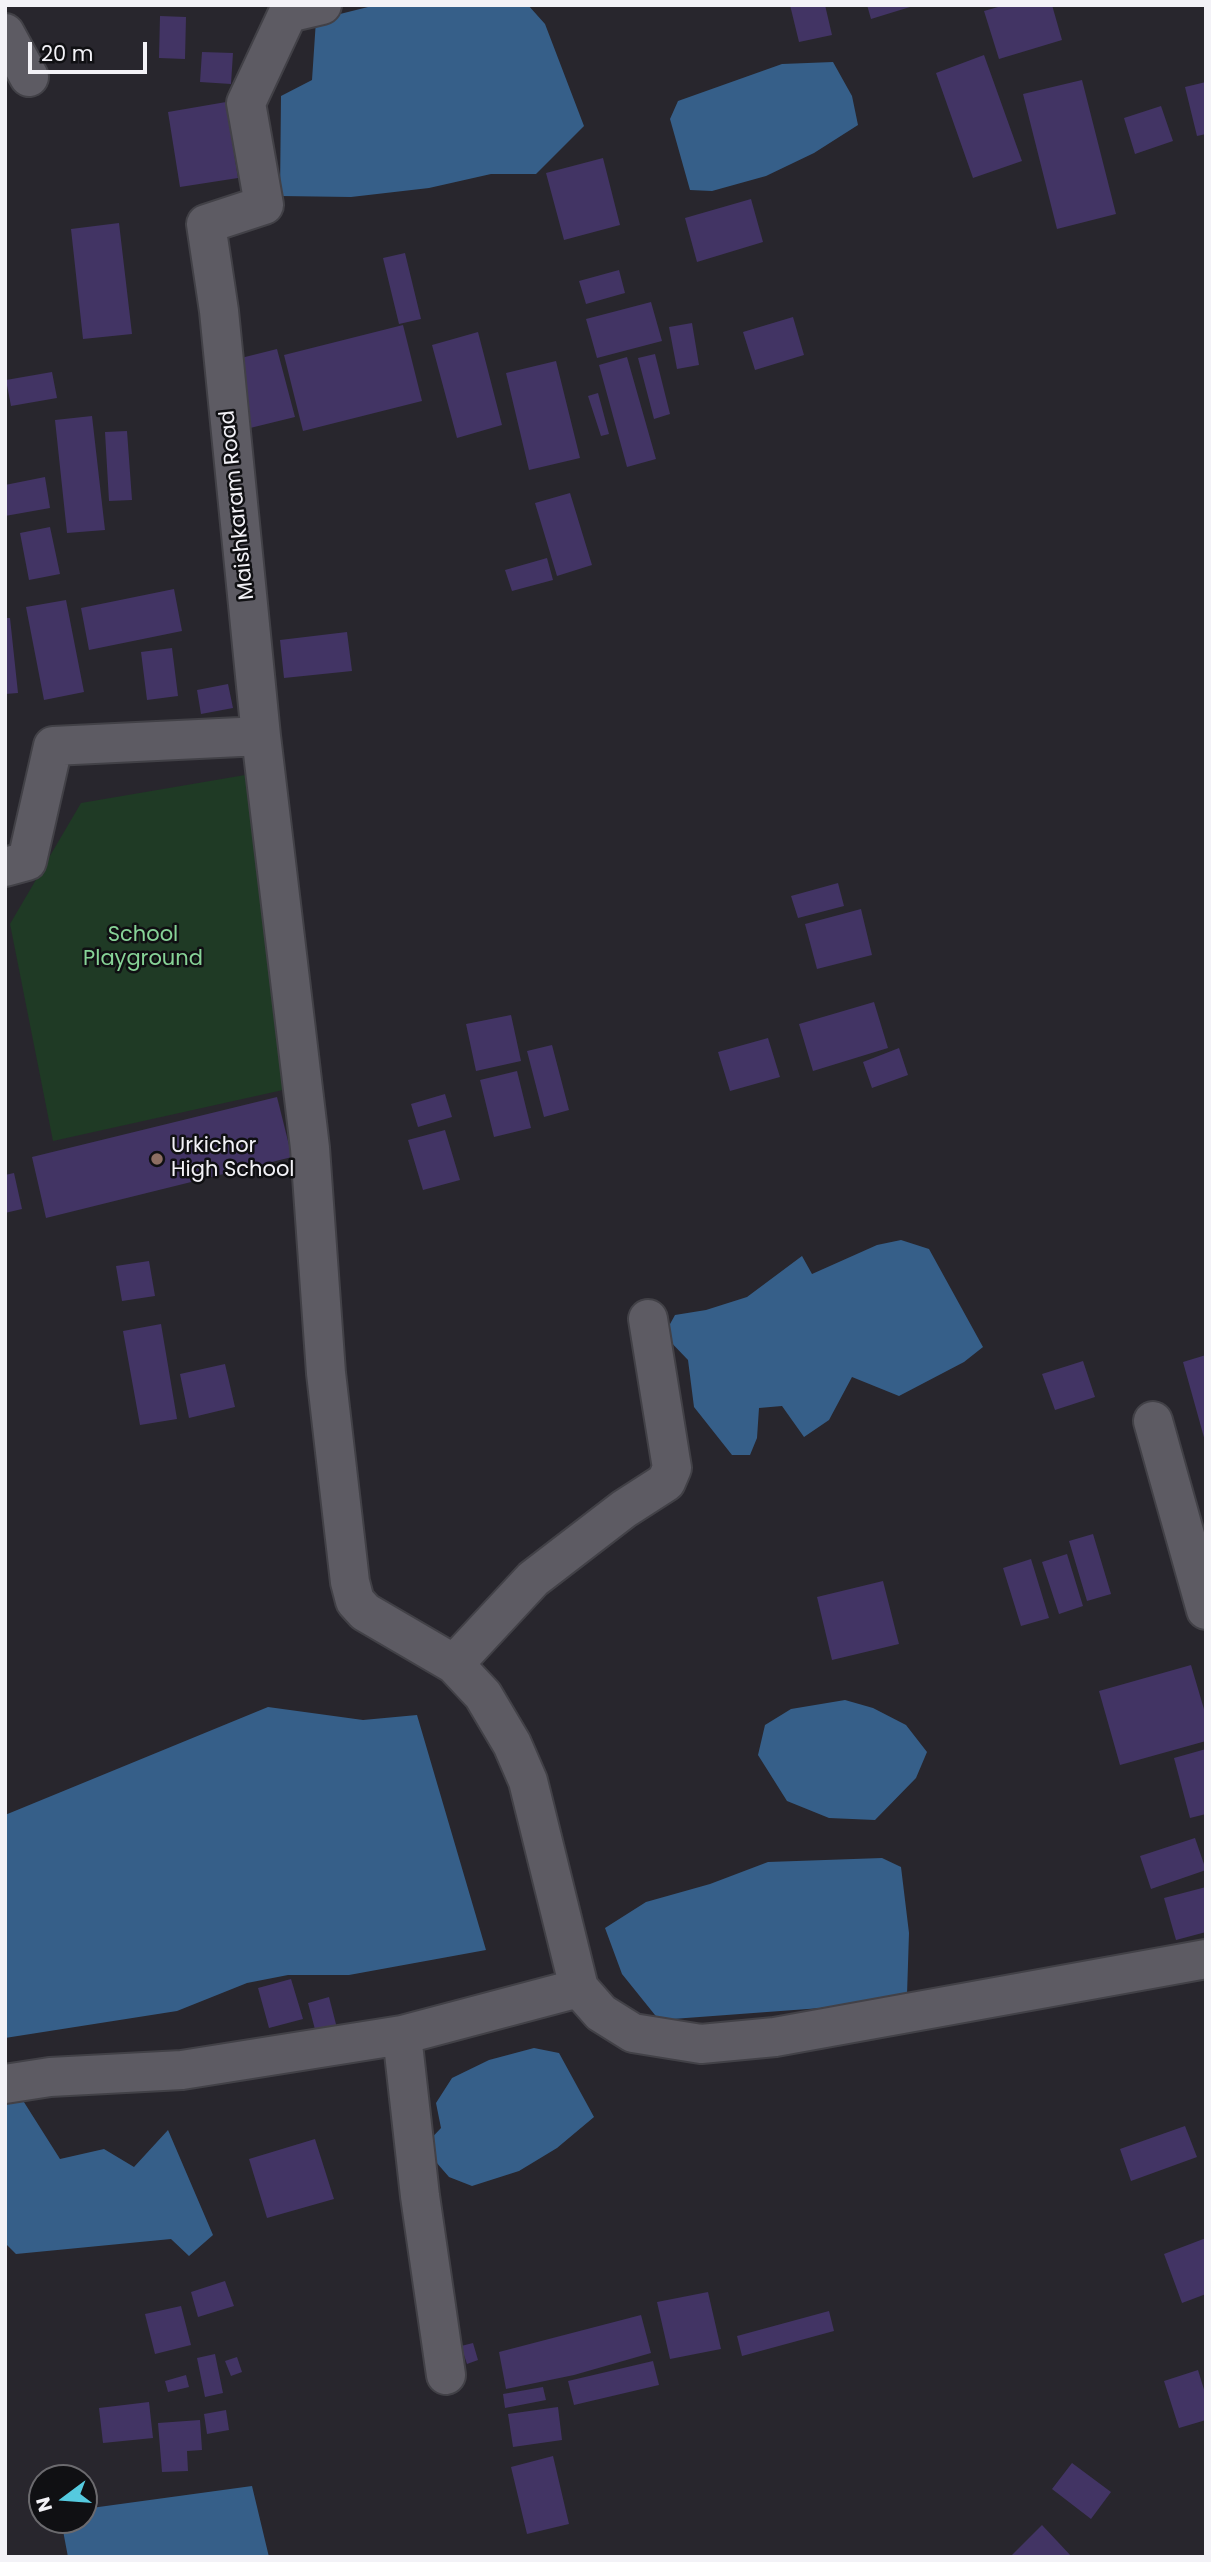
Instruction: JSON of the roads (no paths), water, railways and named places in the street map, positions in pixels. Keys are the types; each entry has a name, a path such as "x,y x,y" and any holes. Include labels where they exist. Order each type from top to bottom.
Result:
{"street":[{"name":"Maishkaram Road","path":"261,736 219,311 206,224 264,205 246,103 288,13 322,5"},
{"path":"5,33 29,77"},
{"path":"5,867 27,861 53,746 261,736 310,1148 326,1373 350,1582 355,1601 365,1612 454,1664 483,1695 512,1744 528,1781 579,1988 601,2013 633,2033 701,2044 775,2037 1206,1959"},
{"path":"454,1664 533,1579 624,1509 666,1482 672,1468 648,1319"},
{"path":"1153,1421 1206,1610"},
{"path":"5,2084 50,2077 182,2070 402,2035 579,1988"},
{"path":"402,2035 420,2196 446,2375"}],"water":[{"path":"376,5 528,5 545,24 584,126 536,174 491,174 429,188 351,197 280,196 281,96 312,80 316,20"},
{"path":"833,62 852,96 858,125 814,153 766,176 712,191 690,190 670,119 678,101 782,64"},
{"path":"901,1240 929,1249 983,1347 964,1362 899,1396 852,1377 829,1420 804,1437 782,1406 759,1408 757,1438 750,1455 732,1455 694,1407 688,1360 664,1335 675,1315 706,1310 747,1297 802,1256 812,1274 877,1245"},
{"path":"845,1700 873,1708 906,1725 927,1752 916,1778 875,1820 829,1818 787,1801 758,1755 765,1725 791,1709"},
{"path":"268,1707 363,1720 417,1715 486,1950 349,1975 288,1975 247,1983 177,2011 5,2038 5,1815"},
{"path":"882,1858 901,1867 909,1933 907,1995 821,2008 659,2020 622,1974 605,1928 646,1902 710,1884 768,1862"},
{"path":"534,2048 559,2053 594,2117 557,2148 519,2171 472,2186 449,2177 423,2147 441,2128 436,2103 452,2078 489,2060"},
{"path":"22,2099 60,2159 104,2149 134,2167 168,2130 213,2235 189,2256 171,2239 16,2254 5,2243 5,2105"},
{"path":"252,2486 269,2557 68,2557 64,2534 98,2534 98,2507"}],"place":[{"name":"Urkichor High School","path":"157,1159"}],"park label":[{"name":"School Playground","path":"143,948"}]}
